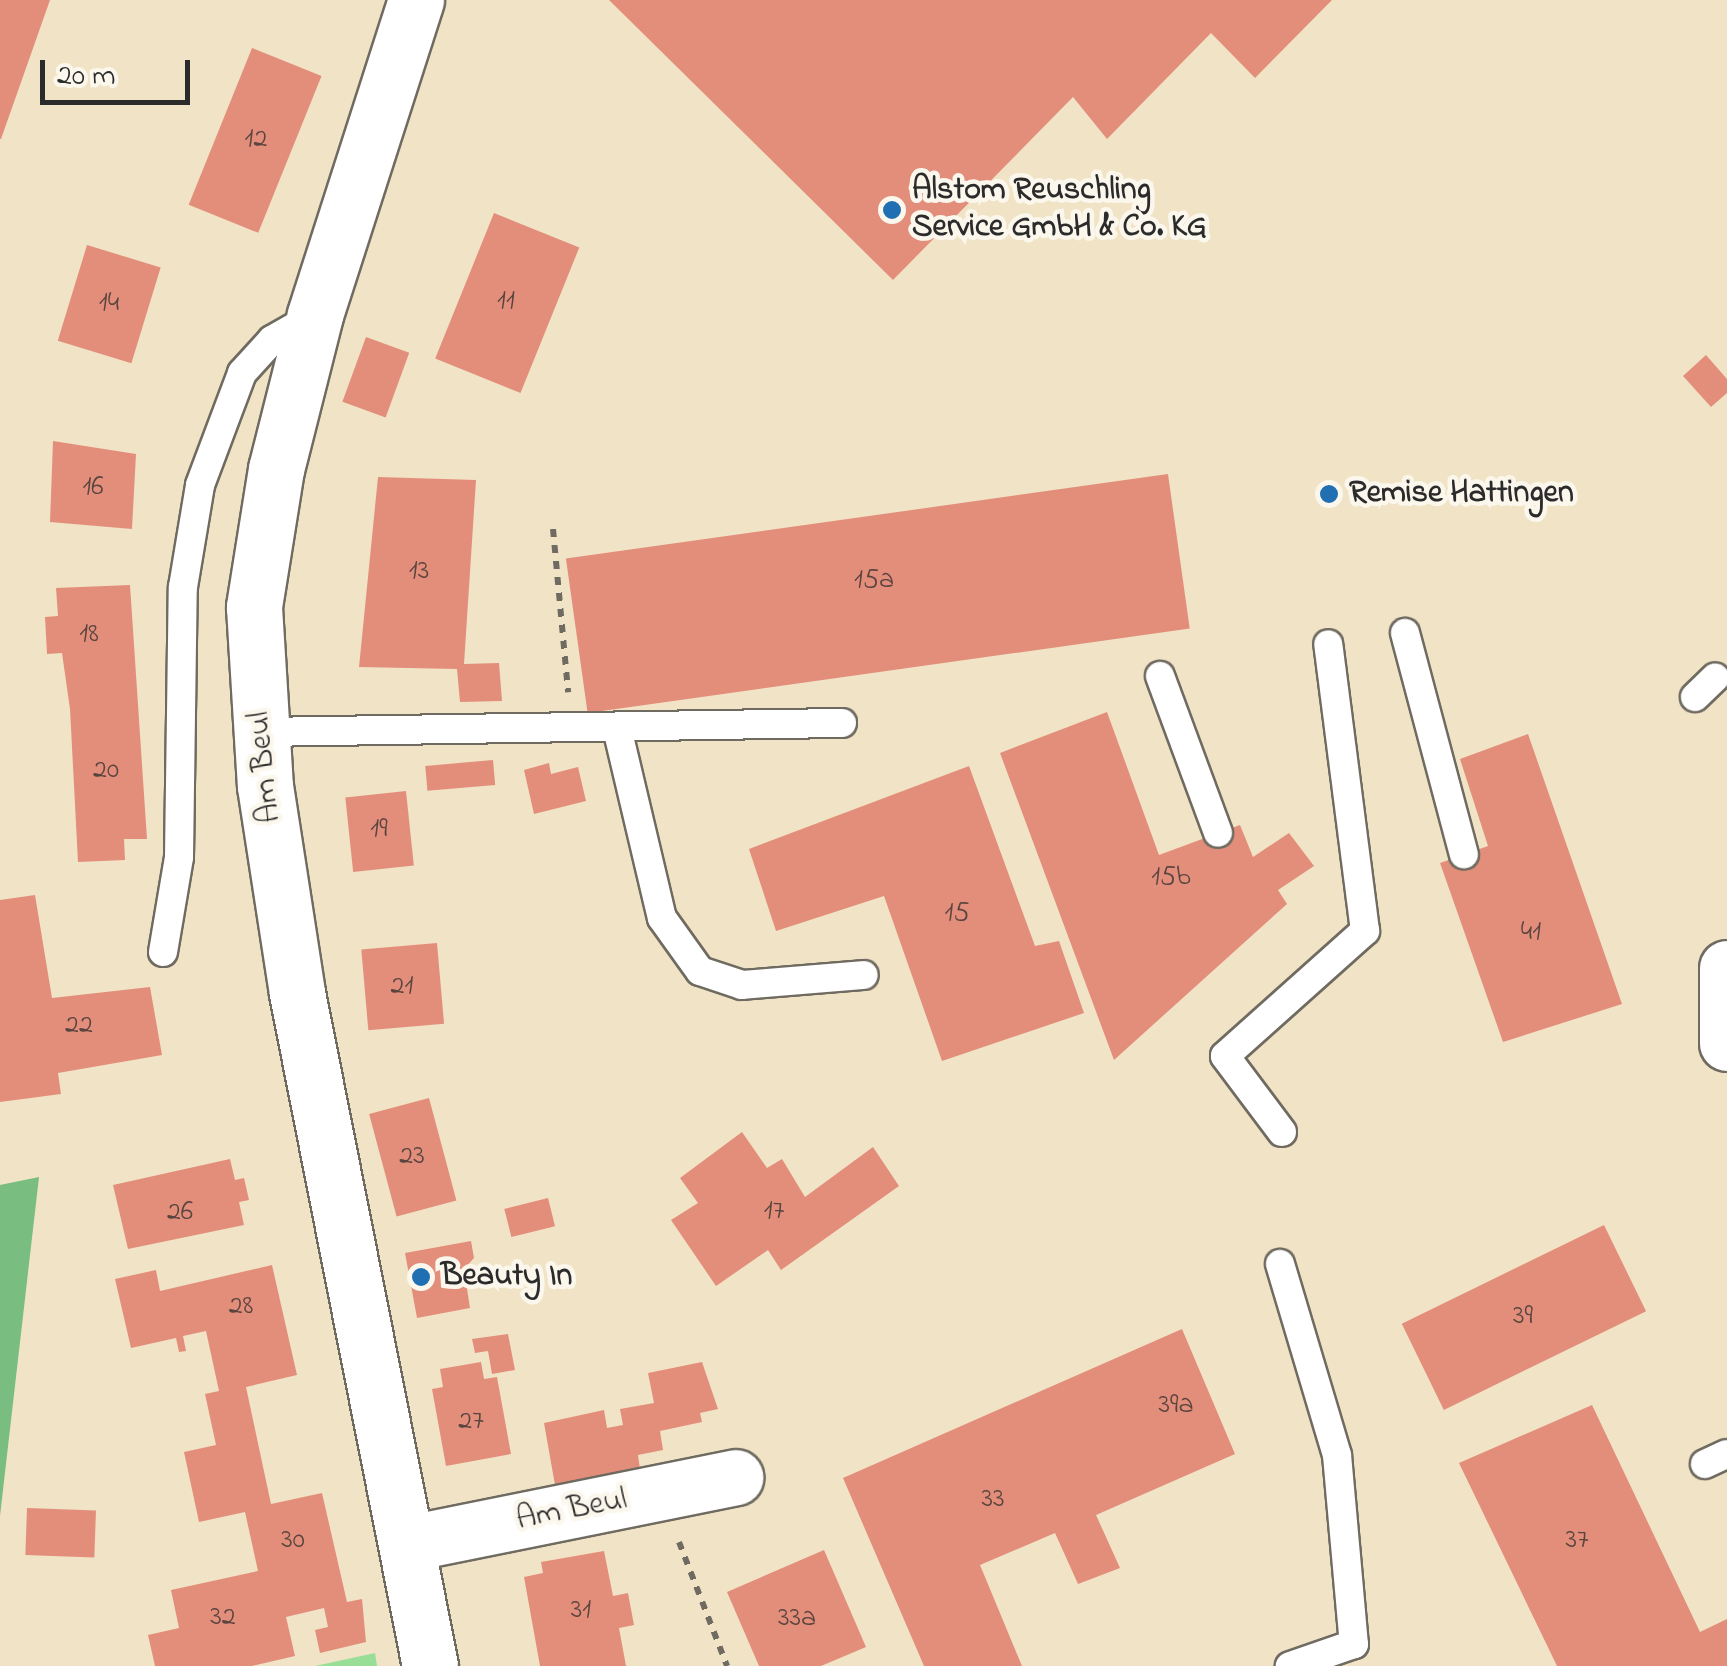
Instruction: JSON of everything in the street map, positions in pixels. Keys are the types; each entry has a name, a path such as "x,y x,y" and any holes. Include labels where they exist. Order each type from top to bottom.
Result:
{"street":[{"name":"Am Beul","path":"416,0 315,315 276,470 254,606 260,732 297,993 409,1544 430,1666"},
{"path":"1727,968 1727,1042"},
{"name":"Am Beul","path":"409,1544 735,1476"}],"lane":[{"path":"163,952 178,857 182,587 200,486 214,435 242,373 272,340 315,315"},
{"path":"1404,633 1464,854"},
{"path":"1282,1132 1225,1056 1365,931 1328,644"},
{"path":"1160,676 1218,833"},
{"path":"260,732 842,724"},
{"path":"617,728 662,918 700,971 742,985 864,975"},
{"path":"1280,1264 1337,1455 1354,1644 1290,1666"}],"path":[{"path":"553,529 567,677"},
{"path":"660,1494 727,1666"}],"green space":[{"path":"39,1177 0,1516 0,1185"},
{"path":"375,1653 377,1666 315,1666"}],"building":[{"path":"0,0 50,0 1,139 0,139"},
{"name":"Alstom Reuschling Service GmbH & Co. KG","path":"609,0 1332,0 1255,78 1211,33 1107,139 1073,97 893,280"},
{"path":"252,48 322,76 258,233 189,205"},
{"path":"494,213 579,247 520,393 435,359"},
{"path":"87,245 161,268 131,363 58,341"},
{"path":"366,337 409,353 386,418 342,402"},
{"path":"1706,355 1727,379 1727,393 1711,407 1683,376"},
{"path":"53,441 136,454 132,529 50,522"},
{"path":"1168,474 1190,628 588,713 566,559"},
{"path":"378,477 476,480 464,664 499,663 502,701 460,702 457,669 359,667"},
{"path":"130,585 147,839 124,839 125,860 78,862 70,709 62,653 47,654 45,617 58,616 56,588"},
{"path":"1107,712 1159,855 1240,825 1253,857 1289,833 1314,866 1278,890 1287,904 1114,1060 1000,753"},
{"path":"1528,734 1622,1004 1503,1042 1440,863 1488,846 1460,759"},
{"path":"493,760 495,785 427,791 425,766"},
{"path":"549,763 551,774 578,767 586,801 534,814 524,770"},
{"path":"969,766 1035,946 1059,941 1084,1013 942,1061 884,896 776,931 749,849"},
{"path":"406,791 414,866 353,872 345,797"},
{"path":"35,895 52,998 150,987 162,1055 58,1073 61,1094 0,1102 0,900"},
{"path":"437,943 444,1024 368,1030 361,950"},
{"path":"429,1098 456,1200 397,1216 369,1114"},
{"path":"742,1132 767,1168 782,1159 805,1197 873,1147 899,1186 781,1270 768,1250 716,1286 671,1220 698,1203 680,1178"},
{"path":"230,1159 235,1180 244,1178 249,1200 239,1202 244,1225 128,1249 113,1185"},
{"path":"548,1198 555,1226 511,1237 504,1209"},
{"path":"1604,1225 1646,1311 1444,1410 1402,1324"},
{"path":"471,1241 474,1258 464,1269 470,1308 417,1318 405,1253"},
{"path":"272,1265 297,1375 246,1387 271,1504 322,1493 347,1602 362,1599 366,1642 320,1653 315,1630 328,1627 324,1608 286,1617 295,1656 252,1666 155,1666 148,1635 179,1628 171,1590 258,1571 245,1512 199,1522 184,1452 216,1445 205,1394 219,1391 206,1331 183,1336 186,1351 179,1352 176,1338 131,1348 115,1279 156,1270 160,1291"},
{"path":"1182,1329 1235,1454 1096,1515 1120,1568 1078,1584 1055,1533 980,1565 1022,1666 924,1666 843,1478"},
{"path":"508,1334 515,1370 492,1374 488,1351 475,1353 472,1339"},
{"path":"481,1362 484,1379 497,1377 511,1454 446,1466 432,1389 443,1387 440,1369"},
{"path":"702,1362 718,1409 700,1413 702,1422 660,1431 663,1450 638,1455 640,1469 555,1485 544,1423 604,1410 607,1428 623,1425 620,1409 654,1403 648,1373"},
{"path":"1592,1405 1700,1632 1727,1619 1727,1666 1557,1666 1459,1463"},
{"path":"27,1508 96,1510 94,1557 25,1555"},
{"path":"824,1550 866,1647 821,1666 759,1666 727,1592"},
{"path":"604,1551 613,1596 628,1593 634,1625 619,1628 626,1666 540,1666 524,1577 543,1573 541,1562"}],"place":[{"name":"Alstom Reuschling Service GmbH & Co. KG","path":"892,210"},
{"name":"Remise Hattingen","path":"1329,494"},
{"name":"Beauty In","path":"421,1277"}]}
